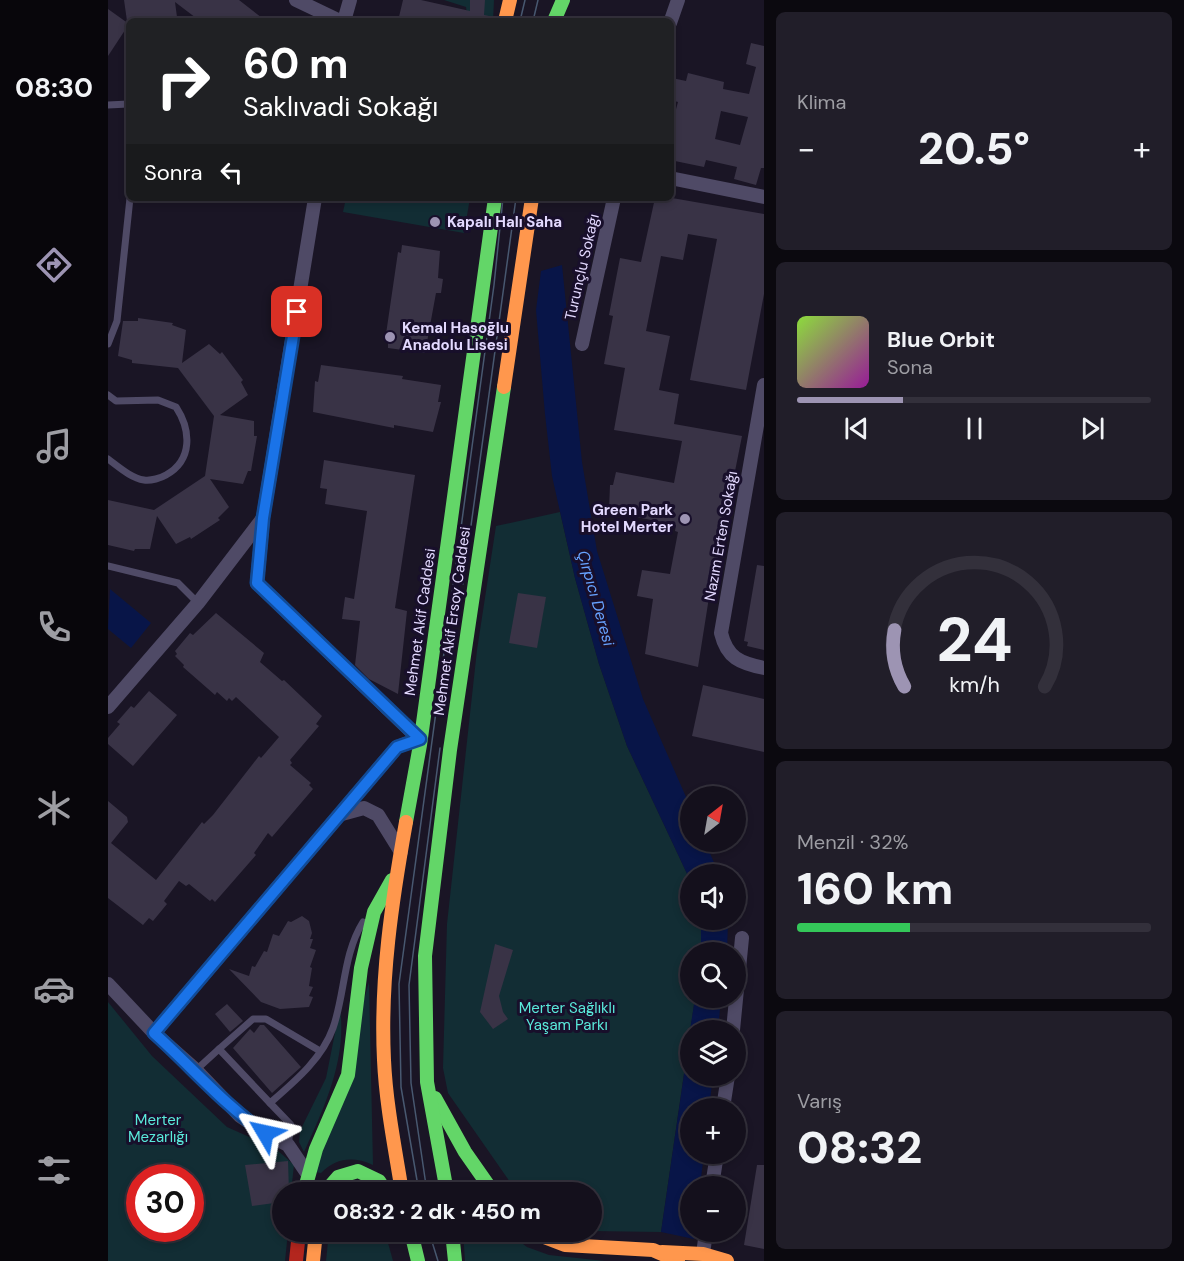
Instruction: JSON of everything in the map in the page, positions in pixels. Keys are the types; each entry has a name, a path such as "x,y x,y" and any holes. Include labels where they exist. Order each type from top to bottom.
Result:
{"main road":[{"path":"506,18 510,0"},
{"path":"555,18 563,0"},
{"name":"Mehmet Akif Caddesi","path":"400,1182 390,1121 382,1015 398,872 420,745 495,201"},
{"name":"Mehmet Akif Ersoy Caddesi","path":"445,1182 428,1082 425,956 450,750 532,201"},
{"path":"306,1182 307,1173 348,1075 361,968 374,912 384,890 398,872"},
{"path":"428,1082 456,1137 486,1182"},
{"path":"330,1182 337,1176 358,1171 380,1182"},
{"path":"296,1261 298,1242"},
{"path":"313,1261 315,1242"},
{"path":"413,1242 418,1261"},
{"path":"453,1242 455,1261"},
{"path":"557,1242 567,1246 703,1254 727,1261"},
{"path":"662,1252 678,1261"}],"street":[{"path":"296,0 335,18"},
{"path":"343,18 350,0"},
{"path":"672,18 678,0"},
{"path":"674,179 764,197"},
{"path":"154,1033 397,747 420,739 257,583 263,518 315,201"},
{"name":"Turunçlu Sokağı","path":"582,344 613,201"},
{"name":"Nazım Erten Sokağı","path":"764,385 721,633 724,648 742,663 764,668"},
{"path":"108,707 198,603 263,518"},
{"path":"342,814 364,808 378,815 401,852"},
{"path":"735,1020 742,938"},
{"path":"108,984 154,1033 196,1070 240,1116 288,1145 307,1173"},
{"path":"703,1254 705,1242"}],"lane":[{"path":"108,105 126,107"},
{"path":"108,344 117,321 130,201"},
{"path":"108,395 116,401 158,400 176,406 187,431 187,454 178,469 161,478 145,481 126,472 108,459"},
{"path":"108,566 178,583 198,603"},
{"path":"270,1102 320,1051 332,1030 354,937 374,912"},
{"path":"196,1070 253,1019 259,1018 266,1019 320,1051"},
{"path":"219,1049 291,1125 288,1145"}],"green space":[{"path":"444,0 494,0 493,18 468,18 466,7"},
{"name":"Kapalı Halı Saha","path":"345,201 469,201 464,233 343,212"},
{"name":"Merter Sağlıklı Yaşam Parkı","path":"560,512 575,578 599,664 627,746 682,864 680,864 680,930 701,930 701,942 680,942 680,1008 694,1008 692,1020 680,1020 680,1086 682,1086 661,1232 602,1231 602,1182 510,1182 448,1093 443,1068 447,924 477,650 496,526"},
{"path":"369,982 373,1165 359,1160 345,1160 333,1164 321,1173 315,1172"},
{"name":"Merter Mezarlığı","path":"108,1002 152,1056 227,1127 276,1149 294,1165 292,1182 272,1182 272,1242 287,1242 285,1261 108,1261"},
{"path":"340,1008 340,1046 337,1064 326,1100 304,1152 299,1142 300,1131 326,1078"},
{"path":"328,1242 388,1242 393,1261 326,1261"},
{"path":"464,1242 520,1242 527,1247 549,1255 605,1261 465,1261"}],"water":[{"name":"Çırpıcı Deresi","path":"562,265 582,462 597,551 643,699 681,786 680,852 709,852 715,864 682,864 627,746 599,664 575,578 552,476 536,310 541,271"},
{"path":"110,589 151,623 131,648 108,629"},
{"path":"701,930 728,930 727,942 701,942"},
{"path":"693,1008 720,1008 719,1020 692,1020"},
{"path":"682,1086 712,1086 710,1098 681,1098"},
{"path":"680,1102 680,1164 703,1164 701,1176 680,1176 680,1236 661,1232"}],"building":[{"path":"124,0 239,0 262,18 196,18 175,2 177,17 127,18"},
{"path":"403,0 421,0 470,11 470,0 485,0 484,15 489,16 489,18 399,18"},
{"path":"108,9 126,22 126,29 108,56"},
{"path":"751,43 764,46 764,168 761,168 756,185 734,179 737,167 706,160 704,167 674,161 674,116 678,102 674,101 674,78 686,81 688,73 724,82 723,89 749,94 756,67 746,64","holes":["721,111 748,117 740,145 715,139"]},
{"path":"674,198 764,214 764,294 746,390 690,380 717,239 688,234 683,260 661,256 646,331 670,336 659,390 679,394 674,424 742,436 715,572 713,572 698,667 645,654 653,599 637,596 642,570 670,574 678,532 675,531 676,525 612,512 609,509 610,485 613,485 616,472 674,483 682,441 614,430 625,368 604,364 613,316 609,315 620,258 641,262 654,201 674,201"},
{"path":"402,245 440,251 438,278 443,279 441,293 436,293 425,353 388,348 388,341 385,341 398,252 401,253"},
{"path":"138,318 173,323 172,325 186,330 182,363 209,344 220,354 222,352 243,380 241,382 248,395 220,415 254,421 254,436 257,436 251,471 248,471 243,484 210,479 229,507 218,518 220,520 191,539 190,537 176,544 157,516 150,549 135,549 134,551 108,545 108,500 154,510 205,476 214,416 178,368 132,363 132,360 118,356 123,321 138,321"},
{"path":"321,365 403,376 402,379 441,385 438,402 441,402 433,432 394,425 394,428 313,412 315,381 318,382"},
{"path":"324,460 415,475 395,608 407,611 398,694 369,679 355,665 360,621 342,619 345,597 354,599 367,511 325,504 327,489 320,488"},
{"path":"757,565 764,566 764,650 747,646 748,642 744,641"},
{"path":"518,593 546,597 537,648 509,643"},
{"path":"216,613 264,653 260,662 282,681 284,680 322,716 316,724 319,726 290,760 292,763 290,765 311,783 309,785 313,789 272,837 268,833 254,853 256,855 215,902 212,899 210,901 189,884 186,886 179,881 164,901 167,904 153,921 149,918 143,925 108,898 108,801 127,817 128,822 111,843 156,880 202,822 204,824 213,815 259,756 261,758 279,737 236,697 232,701 229,698 227,701 217,692 215,695 183,667 184,665 175,656 177,654 175,651 190,633 193,635"},
{"path":"703,685 764,699 764,752 692,736"},
{"path":"149,691 177,715 133,766 108,744 108,738 120,724 117,722"},
{"path":"302,916 309,921 312,933 310,948 316,950 310,967 312,968 309,986 313,987 309,996 313,997 309,1007 280,1009 261,1002 229,969 249,976 252,966 255,967 264,951 267,952 273,934 279,936 288,921 291,922"},
{"path":"495,944 513,950 499,996 503,1012 508,1019 493,1029 480,1012"},
{"path":"227,1004 243,1021 230,1032 215,1014"},
{"path":"260,1025 264,1025 301,1067 272,1093 233,1048 250,1029 254,1033"},
{"path":"288,1161 289,1182 272,1182 272,1203 252,1206 245,1165"},
{"path":"757,1165 764,1165 764,1249 744,1245"}],"tram line":[{"path":"521,18 525,0"},
{"path":"534,18 538,0"},
{"path":"417,1182 401,1087 399,984 494,285 503,201"},
{"path":"463,584 516,201"},
{"path":"426,1182 411,1083 409,985 440,748"},
{"path":"432,1242 438,1261"}],"traffic: fast":[{"path":"555,18 563,0"},
{"path":"406,822 420,745 495,201"},
{"path":"445,1182 427,1082 425,956 450,750 504,387"},
{"path":"307,1182 316,1149 348,1075 361,968 374,912 392,880"},
{"path":"435,1098 465,1152 486,1182"},
{"path":"334,1182 338,1177 358,1171 380,1182"},
{"path":"413,1242 418,1261"},
{"path":"453,1242 455,1261"}],"traffic: slow":[{"path":"506,18 510,0"},
{"path":"504,387 532,201"},
{"path":"400,1182 387,1093 383,1030 388,940 406,822"},
{"path":"313,1261 315,1242"},
{"path":"557,1242 565,1245 653,1250 678,1261"},
{"path":"662,1252 703,1254 727,1261"}],"traffic: jam":[{"path":"296,1261 298,1242"}],"place":[{"name":"Kapalı Halı Saha","path":"435,222"},
{"name":"Kemal Hasoğlu Anadolu Lisesi","path":"390,337"},
{"name":"Green Park Hotel Merter","path":"685,519"}],"route":[{"path":"265,1133 240,1116 196,1070 154,1033 397,747 420,739 257,583 263,518 297,312"}]}
